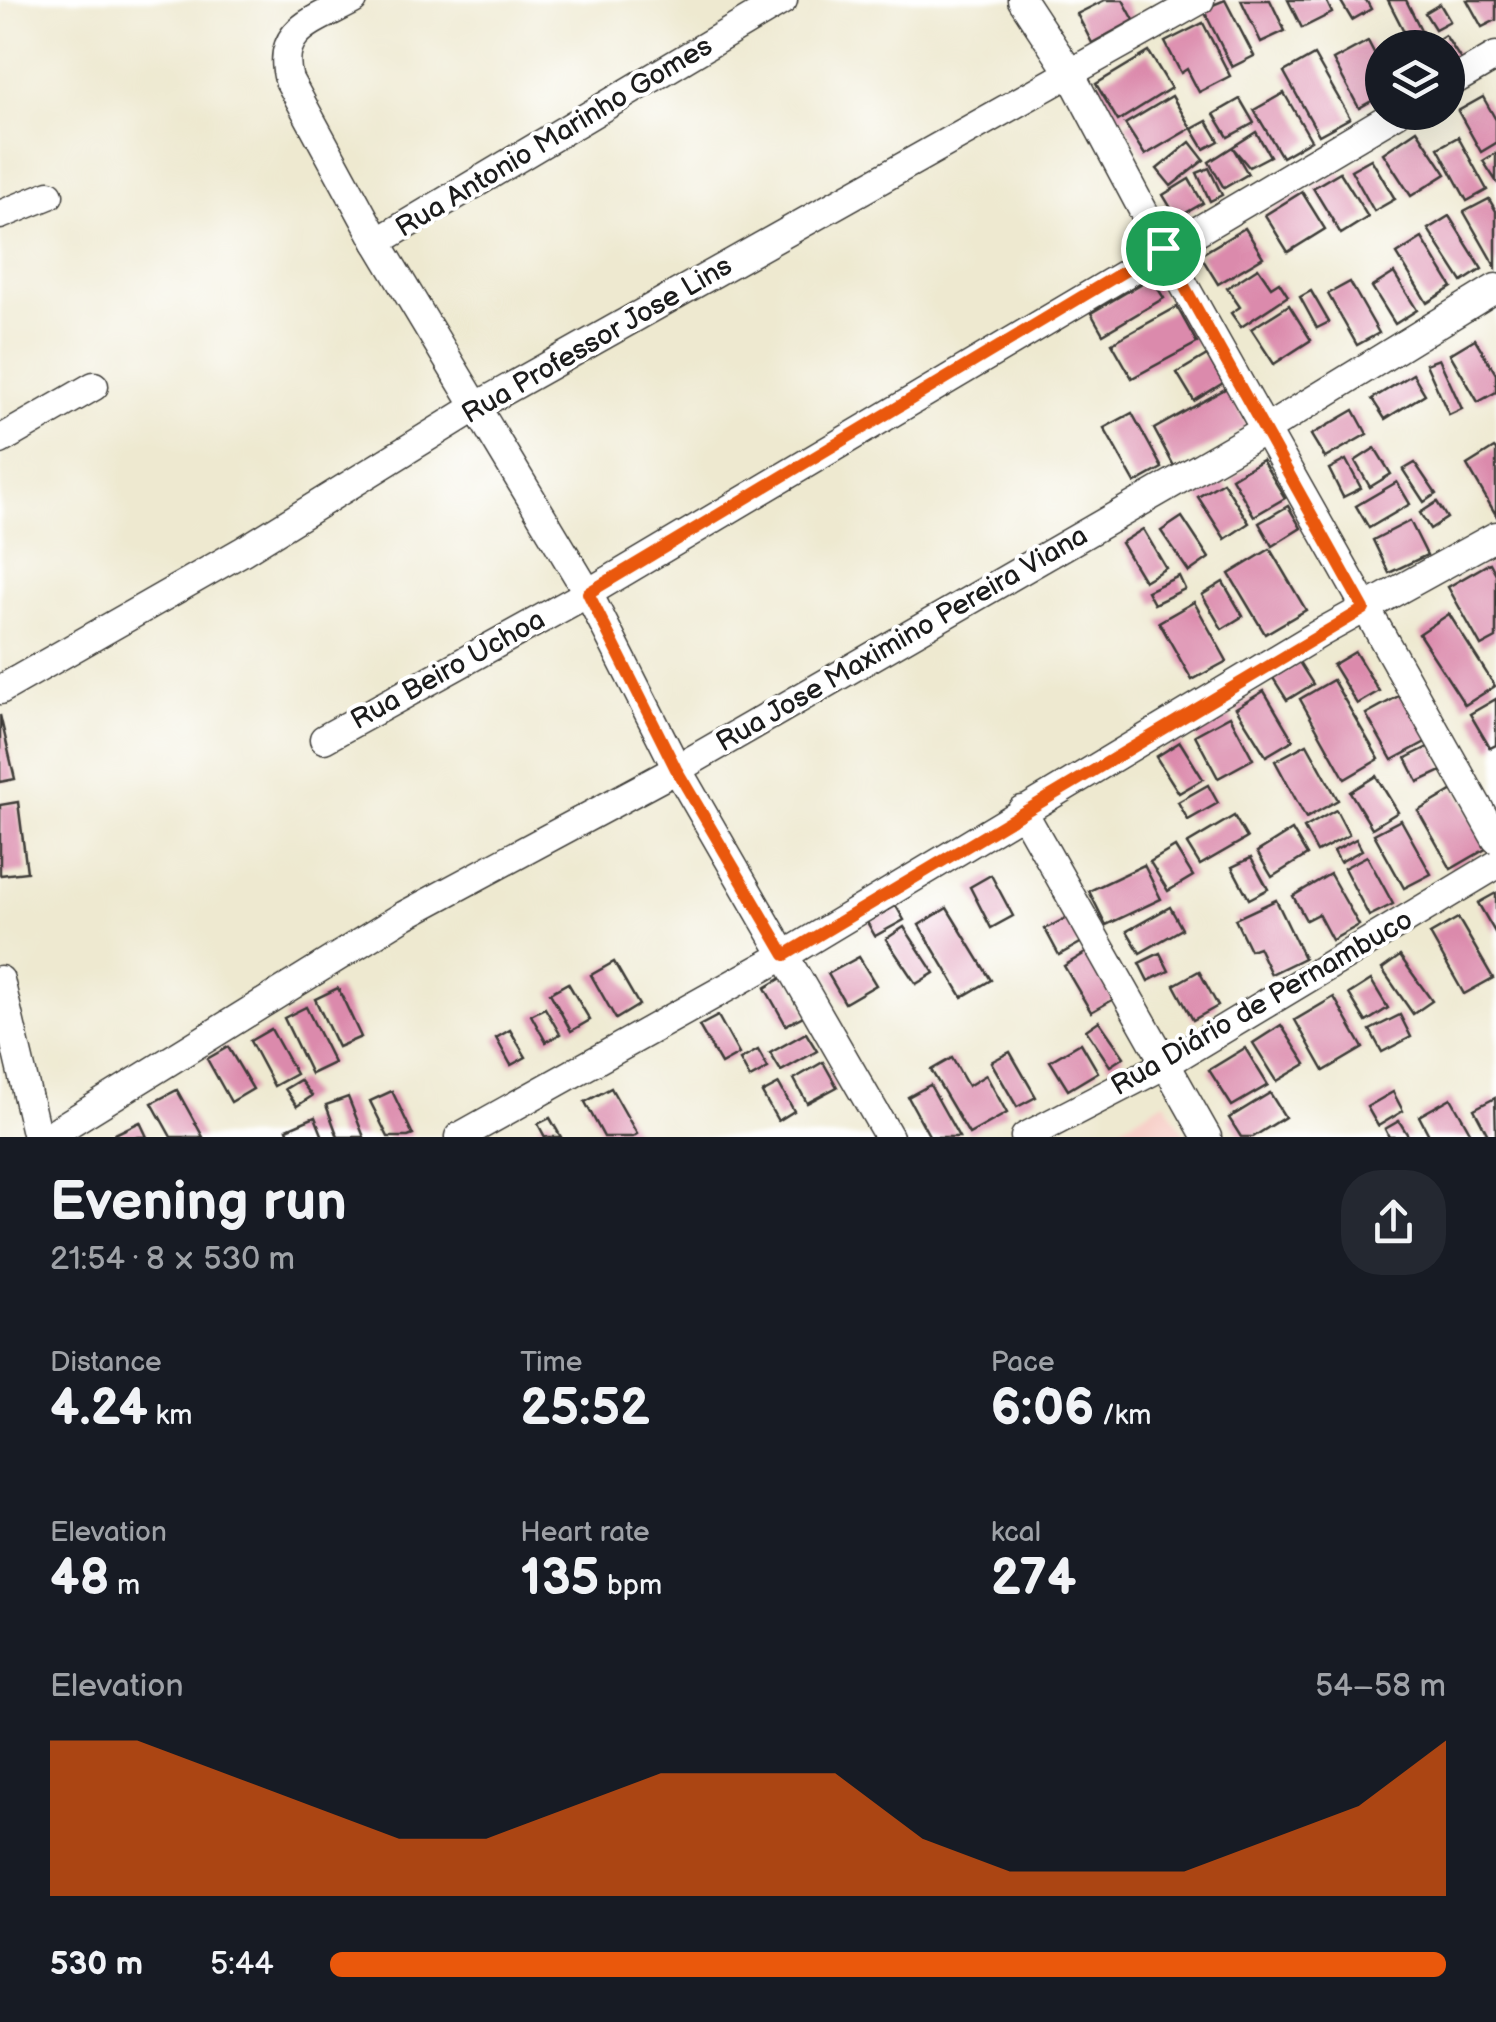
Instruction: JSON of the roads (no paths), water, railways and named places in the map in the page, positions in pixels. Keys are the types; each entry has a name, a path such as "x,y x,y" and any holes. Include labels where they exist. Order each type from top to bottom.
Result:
{"street":[{"path":"353,0 288,42 285,64 290,80 377,242 479,405 588,593 676,769 888,1137"},
{"name":"Rua Antonio Marinho Gomes","path":"377,242 783,0"},
{"path":"1022,0 1070,74 1364,609 1496,839"},
{"name":"Rua Professor Jose Lins","path":"0,690 243,551 479,405 1200,0"},
{"path":"1465,74 1496,56"},
{"name":"Rua Beiro Uchoa","path":"324,739 588,593 1367,130"},
{"path":"0,216 49,194"},
{"name":"Rua Jose Maximino Pereira Viana","path":"48,1137 404,916 676,769 1265,430 1496,288"},
{"path":"0,440 94,386"},
{"path":"459,1137 785,955 1022,810 1496,536"},
{"path":"1022,810 1162,1066 1206,1137"},
{"name":"Rua Diário de Pernambuco","path":"1025,1137 1162,1066 1496,865"},
{"path":"0,980 37,1137"}]}
